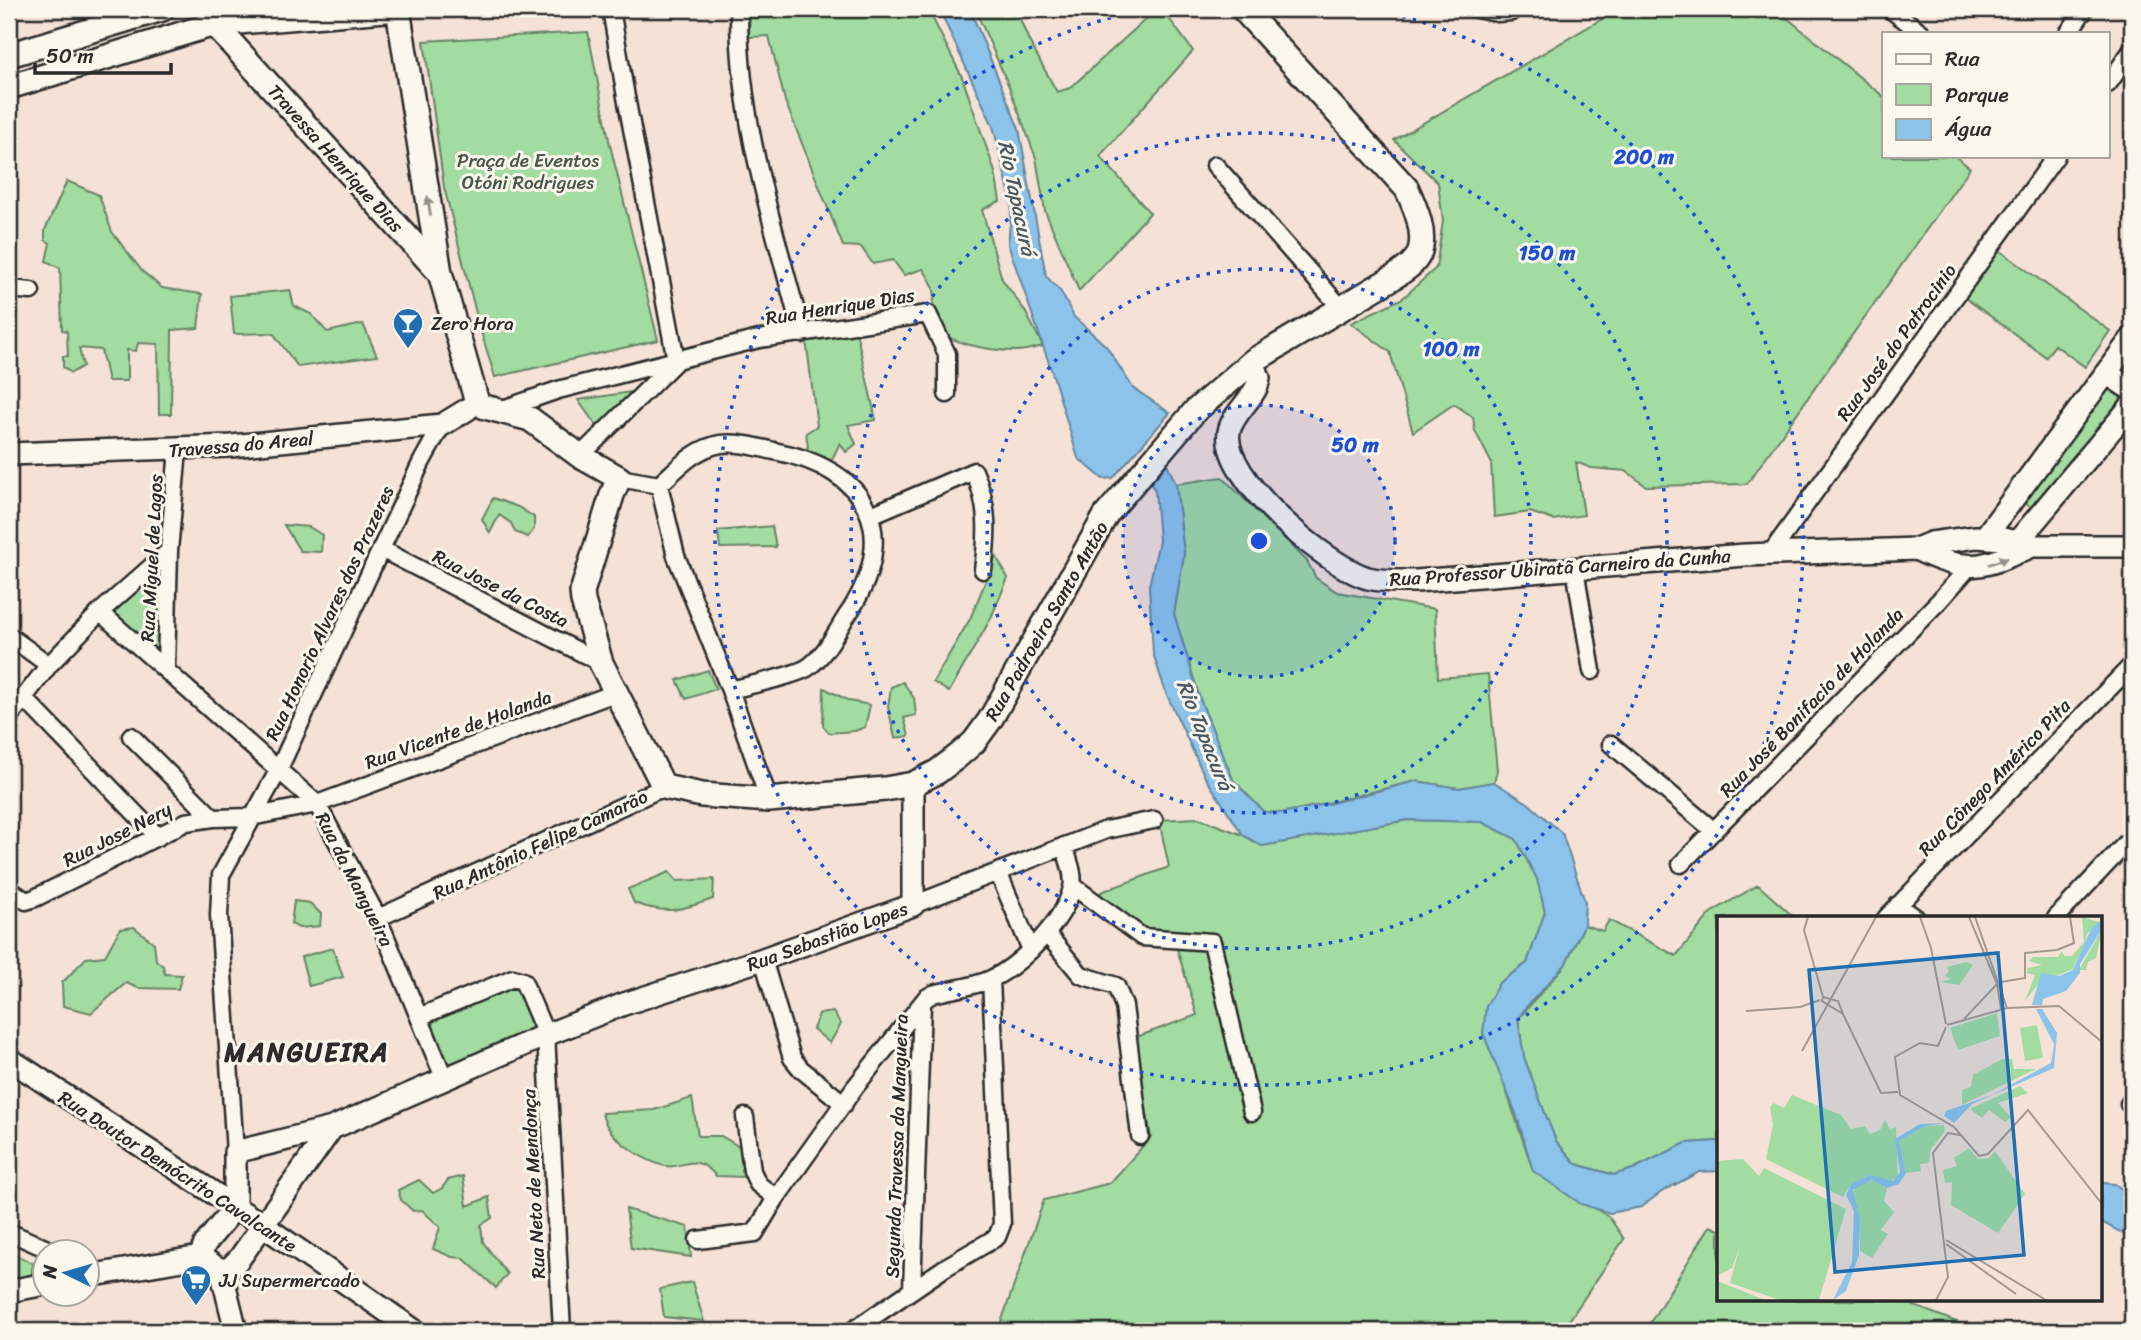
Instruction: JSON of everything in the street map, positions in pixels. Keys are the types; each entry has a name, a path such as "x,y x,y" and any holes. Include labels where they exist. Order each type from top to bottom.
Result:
{"main road":[{"path":"9,55 162,9"},
{"path":"9,87 152,49 212,17 398,9"},
{"name":"Travessa Henrique Dias","path":"398,9 440,273 482,406"},
{"name":"Rua Padroeiro Santo Antão","path":"913,783 937,772 974,742 990,720 1106,515 1195,411 1253,361 1410,266 1419,253 1419,222 1407,189 1243,9"},
{"name":"Travessa Henrique Dias","path":"212,17 440,273"},
{"path":"482,406 530,419 580,456 619,478 582,592 584,608 601,663 664,787"},
{"name":"Rua Antônio Felipe Camarão","path":"664,787 702,795 769,800 885,789 913,783"}],"street":[{"path":"580,456 676,360 611,9"},
{"path":"739,9 742,77 751,141 802,334"},
{"path":"1476,9 1497,13 1511,12 1514,9"},
{"path":"1890,9 1921,32"},
{"path":"2069,32 2085,9"},
{"path":"2110,81 2132,50"},
{"name":"Rua José do Patrocinio","path":"1770,554 2055,158"},
{"path":"1216,165 1342,309"},
{"path":"9,289 31,291"},
{"name":"Rua Henrique Dias","path":"482,406 558,390 759,339 928,314 947,354 947,394"},
{"path":"1984,537 2132,338"},
{"name":"Rua Professor Ubiratã Carneiro da Cunha","path":"1253,361 1259,378 1257,386 1229,431 1235,462 1250,485 1277,516 1335,560 1367,578 1416,581 1770,554 1916,549 1947,540 1984,537 2025,544 2132,546"},
{"path":"2106,373 2132,390"},
{"path":"2025,544 2132,405"},
{"name":"Travessa do Areal","path":"9,454 178,450 442,425 482,406"},
{"name":"Rua Honorio Alvares dos Prazeres","path":"235,1152 219,915 221,875 278,771 383,550 421,463 442,425"},
{"path":"659,485 695,453 720,444 744,445 799,456 839,475 851,484 871,515 874,543 868,578 853,608 815,660 807,668 796,672 730,690"},
{"name":"Rua Miguel de Lagos","path":"166,668 169,551 178,450"},
{"path":"871,515 974,471 984,493 987,517 984,570"},
{"path":"619,478 659,485"},
{"path":"659,485 676,556 730,690 769,800"},
{"name":"Rua Professor Ubiratã Carneiro da Cunha","path":"1916,549 1944,563 1969,567 1989,565 2025,544"},
{"name":"Rua Jose da Costa","path":"383,550 601,663"},
{"path":"9,718 49,665 100,612 169,551"},
{"name":"Rua José Bonifacio de Holanda","path":"1681,864 1930,611 1969,567"},
{"path":"1575,569 1592,671"},
{"name":"Rua Miguel de Lagos","path":"100,612 317,804"},
{"path":"9,636 49,665"},
{"name":"Rua Cônego Américo Pita","path":"1888,916 2132,665"},
{"name":"Rua Vicente de Holanda","path":"317,804 615,693"},
{"path":"25,699 158,837"},
{"path":"131,736 213,818"},
{"path":"1611,744 1714,831"},
{"path":"912,905 913,783"},
{"name":"Rua Antônio Felipe Camarão","path":"378,918 664,787"},
{"name":"Rua da Mangueira","path":"251,817 317,804 378,918 445,1080"},
{"name":"Rua Jose Nery","path":"9,889 26,901 186,822 251,817"},
{"name":"Rua Sebastião Lopes","path":"546,1035 624,1004 763,959 912,905 1106,831 1154,820"},
{"path":"2058,916 2132,837"},
{"path":"698,1240 755,1233 776,1198 844,1104 922,1004 933,994 991,979 1031,950 1046,934 1067,901 1073,886 1071,867 1064,846"},
{"path":"998,872 1031,950"},
{"path":"1073,886 1142,937 1212,942 1252,1112"},
{"path":"1898,905 1913,916"},
{"path":"1046,934 1081,975 1116,986 1124,1006 1140,1136"},
{"path":"763,959 792,1058 801,1069 844,1104"},
{"path":"102,1270 202,1250 234,1207 235,1152 332,1128 546,1035 523,981 518,978 419,1017"},
{"path":"852,1331 997,1237 1002,1224 991,979"},
{"name":"Segunda Travessa da Mangueira","path":"912,1290 922,1004"},
{"name":"Rua Neto de Mendonça","path":"546,1035 562,1331"},
{"name":"Rua Doutor Demócrito Cavalcante","path":"9,1059 264,1226 415,1331"},
{"path":"746,1117 752,1171 758,1184 776,1198"},
{"path":"226,1269 264,1226 332,1128"},
{"path":"9,1233 32,1243"},
{"path":"202,1250 226,1269 236,1331"},
{"path":"9,1291 32,1287"}],"green space":[{"path":"750,9 928,9 962,77 995,172 1000,201 982,210 1002,279 1025,311 1043,346 1019,351 995,350 944,335 933,320 933,285 923,269 904,275 893,260 873,264 861,247 843,246 785,101 769,36 749,37"},
{"path":"975,9 1016,9 1029,41 1057,92 1070,88 1157,9 1162,9 1193,51 1100,156 1150,213 1079,291 1045,211 1036,158 1008,84"},
{"path":"1619,9 1776,9 1882,95 1882,158 1958,158 1970,168 1747,484 1646,486 1626,471 1591,468 1576,462 1584,515 1553,520 1530,512 1494,517 1491,462 1475,431 1473,417 1454,404 1413,432 1390,352 1351,323 1403,298 1436,268 1443,221 1438,183 1394,140"},
{"name":"Praça de Eventos Otóni Rodrigues","path":"588,32 610,145 658,340 495,377 444,187 424,41"},
{"path":"67,181 99,195 112,232 142,271 162,288 202,294 198,328 172,330 171,414 159,414 158,344 138,343 136,351 127,350 127,381 108,381 101,350 79,348 83,366 71,373 63,367 63,356 68,356 67,331 62,330 60,268 46,261 50,243 45,240 45,230"},
{"path":"1999,250 2110,331 2085,367 2055,345 2046,357 1964,297"},
{"path":"290,290 294,306 311,314 327,332 363,324 377,356 298,367 273,333 234,334 230,296"},
{"path":"856,331 876,420 848,425 856,444 846,452 840,443 831,461 805,452 808,446 806,433 817,426 806,339"},
{"path":"2110,382 2126,393 2032,509 2024,502"},
{"path":"639,393 600,431 578,400"},
{"path":"1222,477 1307,561 1316,578 1337,592 1435,609 1438,678 1488,674 1497,771 1494,782 1459,788 1415,781 1281,813 1264,812 1233,780 1200,699 1174,614 1184,554 1176,484"},
{"path":"493,498 518,507 534,517 534,529 528,537 515,532 511,523 499,515 490,533 482,519"},
{"path":"284,525 309,527 322,535 321,552 300,551"},
{"path":"772,526 776,547 720,548 718,531"},
{"path":"996,556 1008,578 990,620 949,692 933,682 970,619"},
{"path":"162,570 160,654 110,612"},
{"path":"708,670 716,689 686,699 677,680"},
{"path":"903,682 914,698 916,715 904,718 909,736 895,738 888,707 891,687"},
{"path":"824,688 849,701 870,705 865,727 855,731 829,733 823,726"},
{"path":"1198,818 1243,835 1262,846 1408,820 1482,822 1516,839 1537,879 1545,912 1527,963 1499,983 1483,1033 1503,1081 1533,1170 1609,1217 1624,1239 1562,1331 998,1331 1044,1200 1110,1183 1151,1137 1134,1038 1197,1015 1174,939 1142,937 1099,898 1101,892 1169,867 1159,820"},
{"path":"669,872 677,881 714,879 713,899 674,910 656,909 634,903 628,889"},
{"path":"1758,885 1793,916 1717,916 1717,1141 1686,1143 1633,1169 1614,1175 1576,1164 1556,1141 1524,1057 1518,1019 1565,965 1584,925 1603,931 1609,920 1676,956 1712,912"},
{"path":"294,901 310,903 321,914 320,926 299,928 291,924"},
{"path":"134,927 154,943 156,960 163,966 165,974 182,975 178,989 138,988 126,983 91,1013 63,1006 62,983 86,958 105,956 120,929"},
{"path":"333,948 343,977 309,986 301,957"},
{"path":"518,983 538,1029 450,1067 430,1021"},
{"path":"833,1012 841,1024 830,1043 813,1029 819,1014"},
{"path":"692,1098 698,1136 721,1136 745,1150 746,1177 716,1176 708,1168 694,1162 668,1166 652,1162 617,1138 602,1113 654,1110"},
{"path":"463,1176 467,1206 489,1197 492,1218 481,1225 483,1242 507,1274 496,1288 463,1258 452,1257 433,1249 440,1227 422,1210 413,1211 401,1200 398,1190 419,1180 433,1193 442,1188 448,1180"},
{"path":"626,1209 688,1227 691,1257 631,1248"},
{"path":"1710,1226 1717,1229 1717,1302 1904,1302 1980,1331 1645,1331"},
{"path":"9,1252 32,1263 31,1278 9,1280"},
{"path":"692,1282 704,1321 664,1317 660,1289"}],"water":[{"name":"Rio Tapacurá","path":"939,9 970,9 1019,129 1046,276 1061,292 1074,317 1106,346 1133,388 1170,413 1113,478 1103,479 1078,458 1008,244 1012,204 993,126"},
{"name":"Rio Tapacurá","path":"1165,459 1176,484 1184,554 1174,614 1200,699 1233,780 1264,812 1281,813 1332,803 1416,781 1459,788 1494,782 1528,803 1562,833 1585,902 1584,925 1565,965 1518,1019 1524,1057 1556,1141 1576,1164 1614,1175 1633,1169 1686,1143 1717,1141 1717,1171 1699,1172 1663,1191 1641,1207 1610,1213 1581,1204 1533,1171 1517,1116 1483,1033 1486,1006 1499,983 1527,963 1545,912 1537,879 1516,839 1482,822 1408,820 1262,846 1243,835 1205,777 1166,693 1153,653 1149,586 1159,541 1155,490 1147,480"},
{"path":"2102,1183 2115,1184 2132,1197 2132,1238 2102,1223"}],"place":[{"name":"Zero Hora","path":"408,350"},
{"name":"JJ Supermercado","path":"196,1307"}],"district":[{"name":"MANGUEIRA","path":"307,1052"}]}
